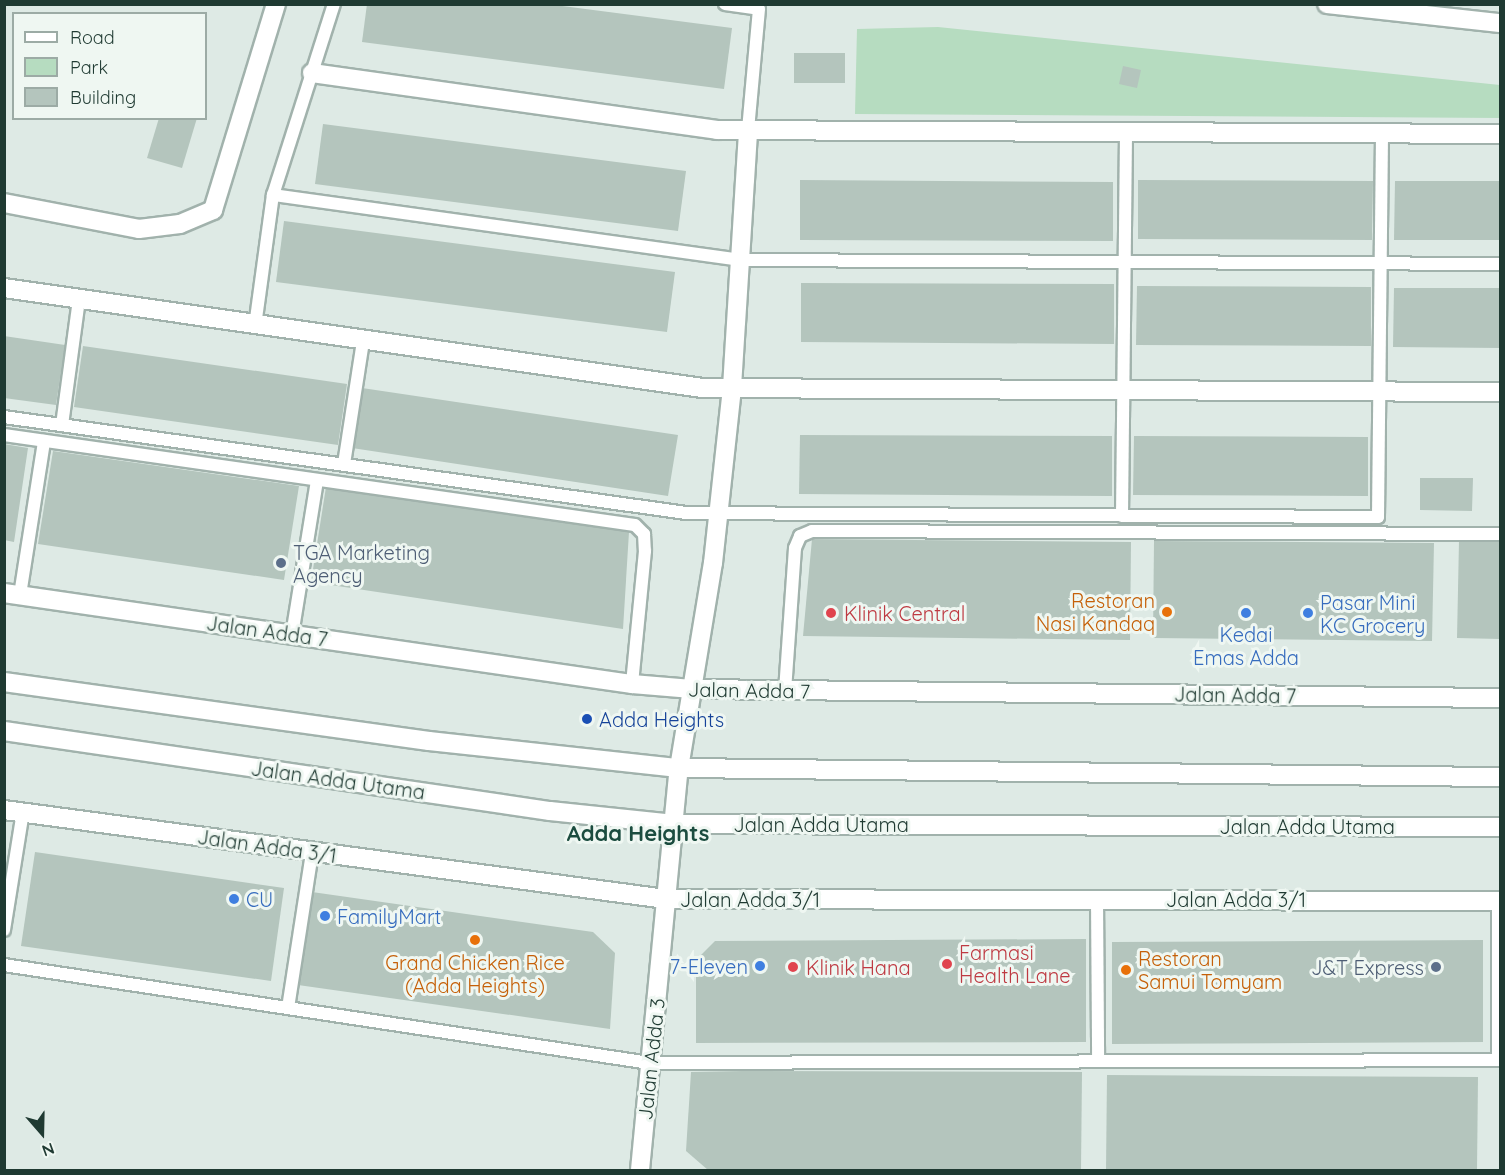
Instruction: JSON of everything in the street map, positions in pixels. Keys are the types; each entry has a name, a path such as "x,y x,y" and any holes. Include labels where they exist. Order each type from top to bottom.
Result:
{"street":[{"path":"4,203 139,230 180,224 213,210 276,4"},
{"path":"1327,4 1500,23"},
{"path":"312,73 717,130 1500,134"},
{"name":"Jalan Adda 3","path":"640,1170 679,768 719,514 732,387 748,130"},
{"path":"4,288 255,326 702,388 1500,392"},
{"name":"Jalan Adda 7","path":"12,594 632,684 692,689 1500,698"},
{"path":"4,682 429,741 679,768 1500,777"},
{"name":"Jalan Adda Utama","path":"4,731 550,811 674,824 1500,826"},
{"name":"Jalan Adda 3/1","path":"4,810 666,899 1097,898 1499,901"}],"lane":[{"path":"255,326 273,195 334,4"},
{"path":"725,4 759,9 748,130"},
{"path":"1122,516 1126,132"},
{"path":"4,417 686,513 1378,517 1382,133"},
{"path":"273,195 740,260 1500,264"},
{"path":"62,425 79,300"},
{"path":"344,464 363,340"},
{"path":"4,435 635,525 644,534 645,551 632,684"},
{"path":"12,594 44,441"},
{"path":"292,634 317,481"},
{"path":"785,691 795,548 801,536 812,531 1500,534"},
{"path":"4,930 23,812"},
{"path":"288,1008 312,853"},
{"path":"1097,898 1098,1059"},
{"path":"4,965 650,1063 1098,1059 1499,1060 1499,901"}],"green space":[{"path":"938,27 1500,85 1500,118 855,114 857,29"}],"building":[{"path":"367,4 547,4 732,28 724,89 362,42"},
{"path":"794,53 845,53 845,83 794,83"},
{"path":"1123,66 1141,70 1137,88 1119,84"},
{"path":"158,120 196,120 182,168 147,158"},
{"path":"323,124 686,171 678,231 315,184"},
{"path":"800,180 1113,182 1113,241 800,240"},
{"path":"1138,180 1373,181 1372,240 1138,239"},
{"path":"1395,181 1500,181 1500,240 1394,240"},
{"path":"284,221 675,272 667,332 276,282"},
{"path":"801,283 1114,284 1114,344 801,342"},
{"path":"1137,286 1371,287 1371,346 1136,345"},
{"path":"1394,288 1500,288 1500,348 1393,347"},
{"path":"4,336 65,345 56,405 4,398"},
{"path":"83,346 347,384 338,445 74,407"},
{"path":"362,388 678,435 668,496 352,448"},
{"path":"800,435 1112,436 1112,496 799,494"},
{"path":"1134,436 1368,437 1368,496 1133,495"},
{"path":"4,444 28,448 14,542 4,540"},
{"path":"53,451 299,486 284,580 38,544"},
{"path":"1420,478 1473,478 1472,511 1420,510"},
{"path":"326,487 629,532 623,629 311,582"},
{"path":"812,539 1131,542 1130,640 803,636"},
{"path":"1154,541 1434,543 1432,641 1153,638"},
{"path":"1459,541 1500,541 1500,639 1457,638"},
{"path":"35,852 284,888 271,981 21,946"},
{"path":"312,892 593,932 615,953 610,1029 298,985"},
{"path":"1086,939 1086,1042 696,1043 696,960 715,941"},
{"path":"1483,940 1483,1042 1112,1044 1112,942"},
{"path":"691,1072 1082,1072 1081,1170 708,1170 686,1151"},
{"path":"1107,1075 1478,1077 1477,1170 1106,1170"}],"place":[{"name":"TGA Marketing Agency","path":"281,563"},
{"name":"Restoran Nasi Kandaq","path":"1167,612"},
{"name":"Klinik Central","path":"831,613"},
{"name":"Kedai Emas Adda","path":"1246,613"},
{"name":"Pasar Mini KC Grocery","path":"1308,613"},
{"name":"Adda Heights","path":"587,719"},
{"name":"CU","path":"234,899"},
{"name":"FamilyMart","path":"325,916"},
{"name":"Grand Chicken Rice (Adda Heights)","path":"475,940"},
{"name":"Farmasi Health Lane","path":"947,964"},
{"name":"7-Eleven","path":"760,966"},
{"name":"Klinik Hana","path":"793,967"},
{"name":"J&T Express","path":"1436,967"},
{"name":"Restoran Samui Tomyam","path":"1126,970"}],"district":[{"name":"Adda Heights","path":"638,834"}]}
